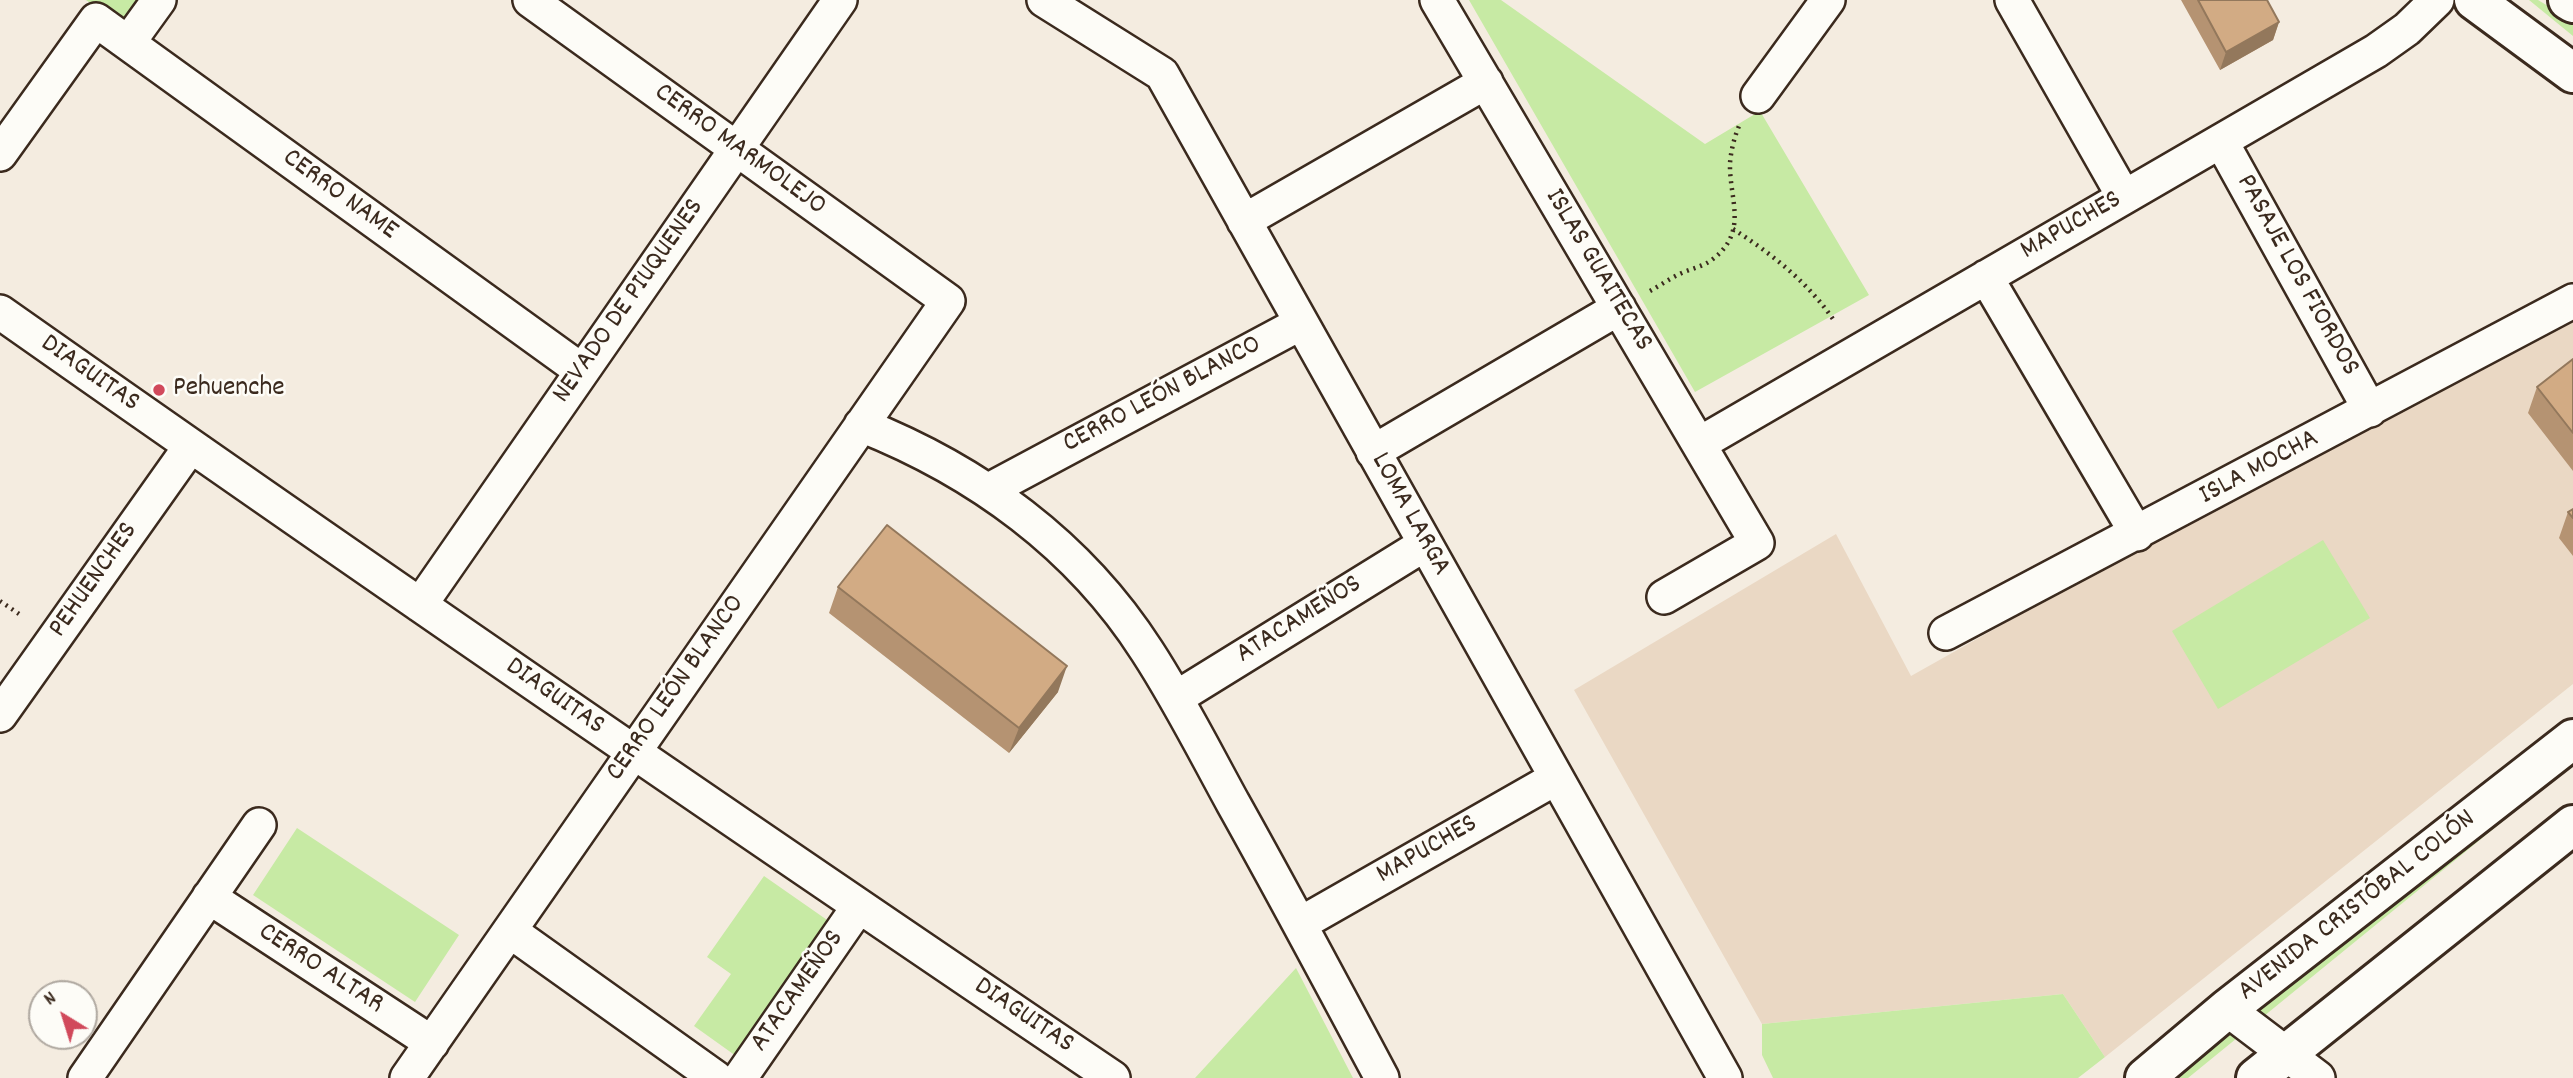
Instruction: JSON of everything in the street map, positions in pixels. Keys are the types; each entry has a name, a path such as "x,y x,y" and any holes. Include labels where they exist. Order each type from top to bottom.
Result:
{"street":[{"path":"128,43 159,0"},
{"name":"CERRO MARMOLEJO","path":"530,0 948,302"},
{"name":"NEVADO DE PIUQUENES","path":"420,605 839,0"},
{"name":"LOMA LARGA","path":"1044,0 1162,74 1725,1078"},
{"name":"ISLAS GUAITECAS","path":"1437,0 1757,542 1664,597"},
{"path":"1758,96 1828,0"},
{"path":"2012,0 2124,197"},
{"name":"MAPUCHES","path":"1699,444 2376,51 2407,29 2437,0"},
{"path":"2474,0 2573,73"},
{"path":"2568,0 2573,3"},
{"name":"CERRO NAME","path":"0,154 96,20 582,371"},
{"path":"1244,221 1486,82"},
{"name":"PASAJE LOS FIORDOS","path":"2221,141 2370,410"},
{"path":"1986,277 2137,534"},
{"name":"CERRO LEÓN BLANCO","path":"407,1078 948,302"},
{"name":"ISLA MOCHA","path":"1946,633 2573,302"},
{"path":"1373,452 1619,308"},
{"name":"DIAGUITAS","path":"0,312 190,447 633,753 1113,1078"},
{"name":"CERRO LEÓN BLANCO","path":"989,490 1301,323"},
{"path":"861,425 906,443 989,490 1034,524 1076,563 1113,604 1147,650 1176,698 1382,1078"},
{"name":"PEHUENCHES","path":"0,715 190,447"},
{"name":"ATACAMEÑOS","path":"1176,698 1425,544"},
{"name":"AVENIDA CRISTÓBAL COLÓN","path":"2144,1078 2227,1009 2573,739"},
{"name":"MAPUCHES","path":"1300,924 1556,778"},
{"path":"86,1078 260,825"},
{"path":"2256,1078 2573,825"},
{"name":"CERRO ALTAR","path":"209,897 432,1042"},
{"name":"ATACAMEÑOS","path":"740,1078 859,906"},
{"path":"510,931 716,1078"},
{"path":"2227,1009 2318,1078"}],"path":[{"path":"1619,308 1684,272 1700,267 1715,258 1726,244 1736,215 1730,163 1734,138 1743,115 1758,96"},
{"path":"1733,229 1778,260 1807,288 1833,319 1855,354"}],"shaded area":[{"path":"2573,301 2573,684 2105,1057 2063,994 1762,1024 1574,690 1836,534 1911,676"}],"green space":[{"path":"86,0 147,0 126,28"},
{"path":"1469,0 1501,0 1705,144 1760,111 1869,295 1695,392"},
{"path":"2529,0 2538,0 2573,21 2573,36"},
{"path":"2323,540 2370,618 2218,709 2172,631"},
{"path":"2573,753 2573,764 2188,1078 2168,1078"},
{"path":"297,828 459,935 415,1002 253,895"},
{"path":"764,876 830,922 736,1056 694,1026 731,974 707,957"},
{"path":"1296,968 1353,1078 1195,1078"},
{"path":"2063,994 2105,1057 2078,1078 1773,1078 1762,1055 1762,1024"}],"building":[{"path":"2198,0 2267,0 2279,22 2226,52"},
{"path":"2573,359 2573,433 2537,387"},
{"path":"887,525 1067,666 1019,728 838,587"}],"place":[{"name":"Pehuenche","path":"159,390"}]}
